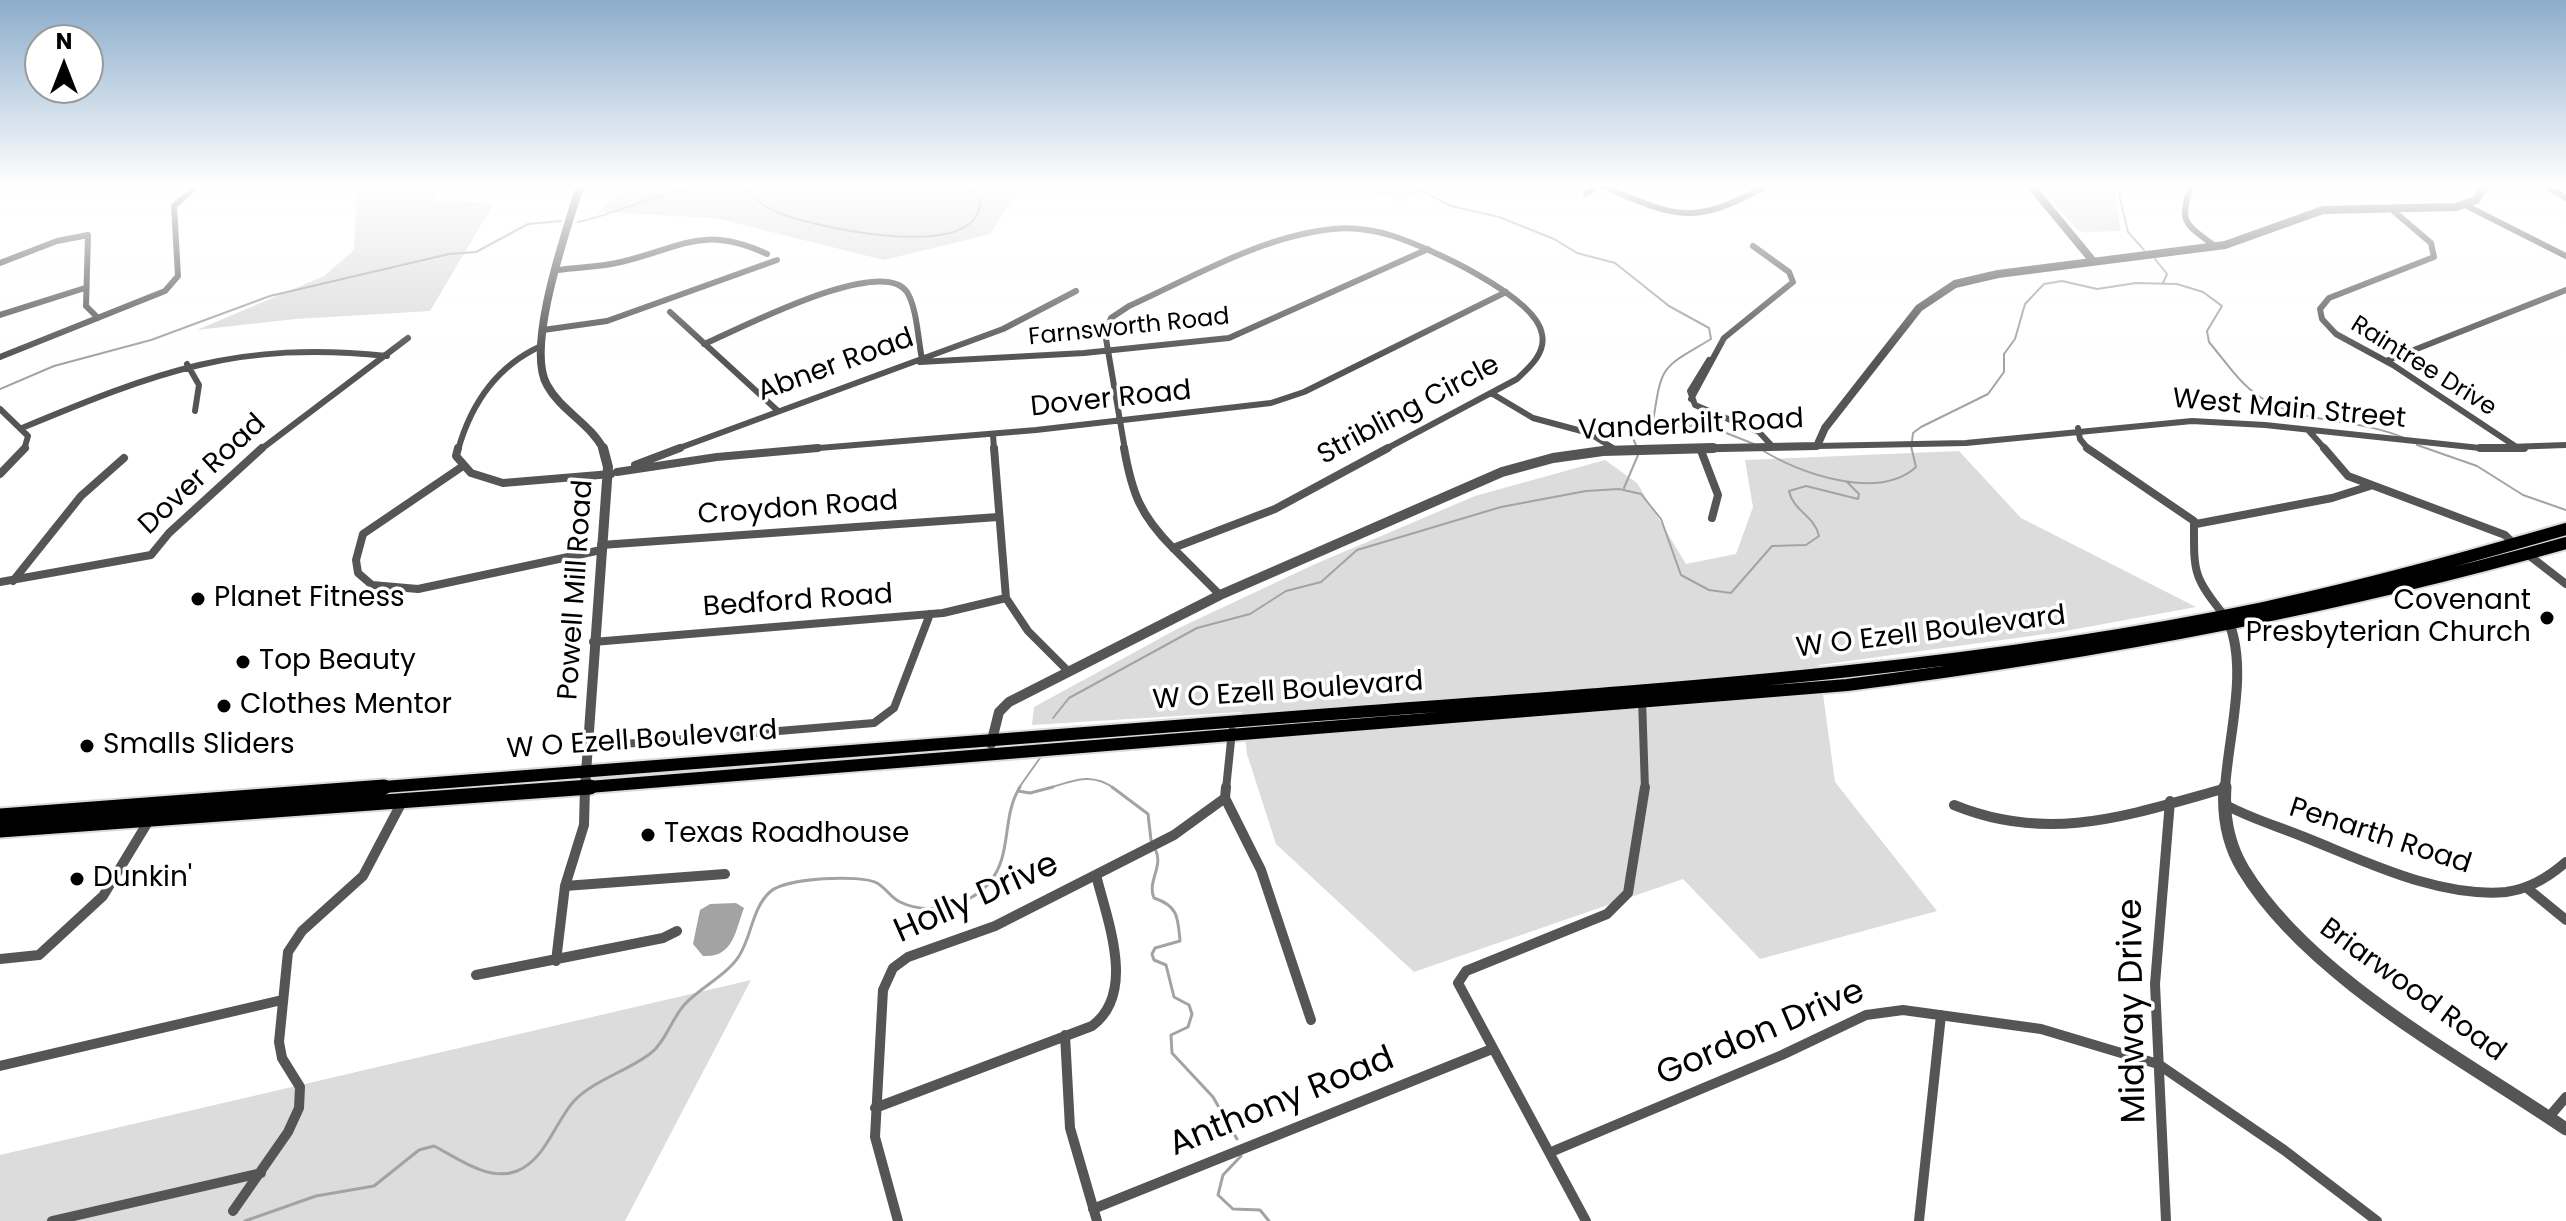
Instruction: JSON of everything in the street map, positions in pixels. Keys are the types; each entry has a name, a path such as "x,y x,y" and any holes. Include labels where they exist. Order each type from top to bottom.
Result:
{"main road":[{"name":"W O Ezell Boulevard","path":"1784,685 2089,639 2224,615 2329,593 2516,545 2566,529"},
{"name":"W O Ezell Boulevard","path":"0,816 988,754 1232,728 1962,671 2234,627 2391,592 2566,543"},
{"path":"2089,639 2101,650"},
{"name":"W O Ezell Boulevard","path":"586,780 992,738 1232,728"},
{"name":"W O Ezell Boulevard","path":"0,830 405,792"}],"street":[{"path":"0,263 53,243"},
{"path":"88,243 86,306 98,318"},
{"path":"0,357 149,299 178,276 176,243"},
{"name":"Powell Mill Road","path":"565,243 543,330 539,369 545,383 580,414 600,442 612,474 601,548 593,642 586,780"},
{"path":"558,270 621,262 678,243"},
{"path":"750,243 767,254"},
{"name":"Stribling Circle","path":"1220,595 1147,520 1132,493 1105,328 1122,309 1278,243"},
{"name":"Stribling Circle","path":"1172,548 1275,509 1491,393 1529,369 1543,346 1539,321 1526,306 1506,292 1413,243"},
{"path":"2078,243 2093,261"},
{"path":"2211,243 2216,247"},
{"name":"Vanderbilt Road","path":"988,754 1005,705 1220,595 1494,475 1553,458 1616,450 1817,446 1818,438 1841,407 1930,297 1955,284 1976,278 2228,243"},
{"name":"Raintree Drive","path":"2431,243 2434,257 2329,298 2320,309 2322,319 2332,331 2386,361 2518,449"},
{"path":"2540,243 2566,256"},
{"path":"1753,246 1789,272 1793,282 1729,333 1691,399 1703,411 1763,435 1772,447"},
{"name":"Farnsworth Road","path":"911,363 1107,352 1215,341 1242,334 1428,249"},
{"path":"543,330 607,321 777,260"},
{"path":"704,344 839,290 884,281 902,287 908,294 922,359"},
{"path":"0,315 85,288"},
{"path":"2386,361 2566,290"},
{"name":"Abner Road","path":"612,474 1003,329 1076,291"},
{"name":"Dover Road","path":"612,474 696,460 993,434 1248,407 1297,395 1506,292"},
{"path":"670,312 778,411"},
{"name":"Dover Road","path":"0,582 151,555 169,533 275,437 408,338"},
{"path":"541,346 521,353 481,399 459,443 456,456 471,473 503,483 612,474"},
{"path":"22,428 122,386 187,364 250,351 339,349 387,356"},
{"path":"187,364 199,385 195,411"},
{"path":"1491,393 1533,418 1589,433 1616,450"},
{"path":"0,409 28,436 26,445 0,474"},
{"name":"West Main Street","path":"1817,446 1986,441 2078,428 2182,421 2308,430 2419,443 2518,449 2566,445"},
{"path":"2078,428 2080,439 2090,452 2184,511 2196,524 2194,572 2201,587 2234,627"},
{"path":"2308,430 2343,472 2371,486 2505,535 2566,584"},
{"path":"993,434 1006,598 1036,640 1069,672"},
{"path":"690,444 696,460"},
{"path":"1700,448 1719,499 1712,518"},
{"path":"13,581 81,496 124,458"},
{"name":"Croydon Road","path":"463,466 363,534 356,560 358,573 372,585 418,589 601,548 998,517"},
{"path":"2196,524 2332,498 2371,486"},
{"name":"Bedford Road","path":"593,642 930,614 1006,598"},
{"path":"588,747 874,723 894,708 930,614"},
{"name":"Briarwood Road","path":"2234,627 2234,694 2223,789 2231,845 2246,874 2267,905 2304,946 2566,1129"},
{"path":"1586,1221 1551,1152 1458,988 1462,974 1607,914 1622,903 1628,893 1644,803 1641,697"},
{"path":"1232,728 1225,798 1261,870 1311,1020"},
{"path":"556,961 565,886 584,825 586,780"},
{"path":"1954,805 1997,824 2042,827 2090,822 2223,789"},
{"path":"233,1211 295,1120 301,1097 297,1078 280,1050 286,959 292,945 363,876 405,792"},
{"name":"Holly Drive","path":"898,1221 877,1154 875,1108 883,990 893,968 908,957 983,932 1096,875 1189,827 1225,798"},
{"name":"Midway Drive","path":"2166,1221 2158,1064 2156,932 2170,801"},
{"path":"0,959 39,955 103,896 159,804"},
{"name":"Penarth Road","path":"2224,804 2249,818 2451,886 2487,892 2527,888 2552,875 2566,862"},
{"path":"565,886 725,874"},
{"path":"875,1108 1100,1021 1114,999 1108,930 1096,875"},
{"path":"2527,888 2566,920"},
{"path":"476,975 663,938 677,931"},
{"path":"0,1066 282,1000"},
{"name":"Gordon Drive","path":"1551,1152 1782,1055 1874,1012 1893,1010 2041,1029 2158,1064 2271,1141 2377,1221"},
{"path":"1919,1221 1941,1015"},
{"path":"1065,1035 1070,1128 1097,1221"},
{"name":"Anthony Road","path":"1093,1209 1492,1049"},
{"path":"2549,1117 2566,1097"},
{"path":"52,1221 261,1173"}],"shaded area":[{"path":"354,243 470,243 430,311 295,319 197,330 324,276 354,250"},
{"path":"816,243 953,243 884,260"},
{"path":"1959,451 2021,518 2196,607 2060,632 1819,665 1835,782 1937,911 1760,959 1683,879 1414,972 1276,844 1247,754 1242,712 1032,725 1034,707 1179,628 1313,565 1475,496 1605,460 1637,483 1686,564 1736,554 1753,507 1745,460"},
{"path":"736,903 744,908 731,942 721,953 703,956 693,944 700,910 710,904"},
{"path":"751,980 625,1221 0,1221 0,1155"}],"waterway":[{"path":"0,389 54,366 151,340 270,296 449,254 476,252 493,243"},
{"path":"1561,243 1577,253 1615,263 1669,306 1709,328 1711,339 1673,363 1662,378 1653,422"},
{"path":"2138,243 2144,250"},
{"path":"2155,259 2167,274 2163,283"},
{"path":"1912,441 1913,433 1921,427 1988,394 2004,372 2004,354 2015,339 2025,304 2044,284 2062,281 2097,289 2136,283 2177,284 2203,292 2222,306 2207,331 2209,342 2239,378 2260,397 2294,412 2368,427 2404,438"},
{"path":"1636,445 1630,432 1634,426 1652,422"},
{"path":"1654,423 1665,427 1706,425 1754,444"},
{"path":"2417,445 2477,466 2523,495 2566,510"},
{"path":"1762,450 1797,468 1861,483 1900,477 1916,467 1911,446"},
{"path":"1624,488 1638,455"},
{"path":"1053,718 1069,698 1197,628 1250,614 1286,591 1321,582 1357,550 1501,507 1586,491 1619,489 1641,494 1661,519 1681,575 1709,590 1731,593 1772,546 1806,545 1819,536 1789,491 1806,486 1858,499 1859,494 1847,482"},
{"path":"1018,789 1040,758"},
{"path":"1051,788 1090,779 1114,788"},
{"path":"1018,791 1020,787"},
{"path":"1018,791 1030,793 1051,788"},
{"path":"1046,789 1051,788"},
{"path":"1114,788 1148,814 1151,840"},
{"path":"245,1221 316,1196 374,1186 419,1150 434,1146 485,1171 496,1174 517,1171 543,1149 574,1101 591,1087 651,1053 685,1004 734,963 760,905 771,891 807,880 856,879 877,883 897,900 911,906 936,908 960,903 981,891 996,872 1018,791"},
{"path":"1156,851 1158,863 1152,892 1154,898 1168,905 1175,914 1180,941 1155,948 1152,954 1154,960 1166,965 1174,997 1189,1005 1192,1014 1188,1027 1171,1035 1172,1053 1213,1097 1237,1139"},
{"path":"1241,1156 1223,1175 1218,1195 1233,1209 1260,1210 1269,1221"}],"place":[{"name":"Planet Fitness","path":"198,599"},
{"name":"Covenant Presbyterian Church","path":"2547,618"},
{"name":"Top Beauty","path":"243,662"},
{"name":"Clothes Mentor","path":"224,706"},
{"name":"Smalls Sliders","path":"87,746"},
{"name":"Texas Roadhouse","path":"648,835"},
{"name":"Dunkin'","path":"77,879"}]}
